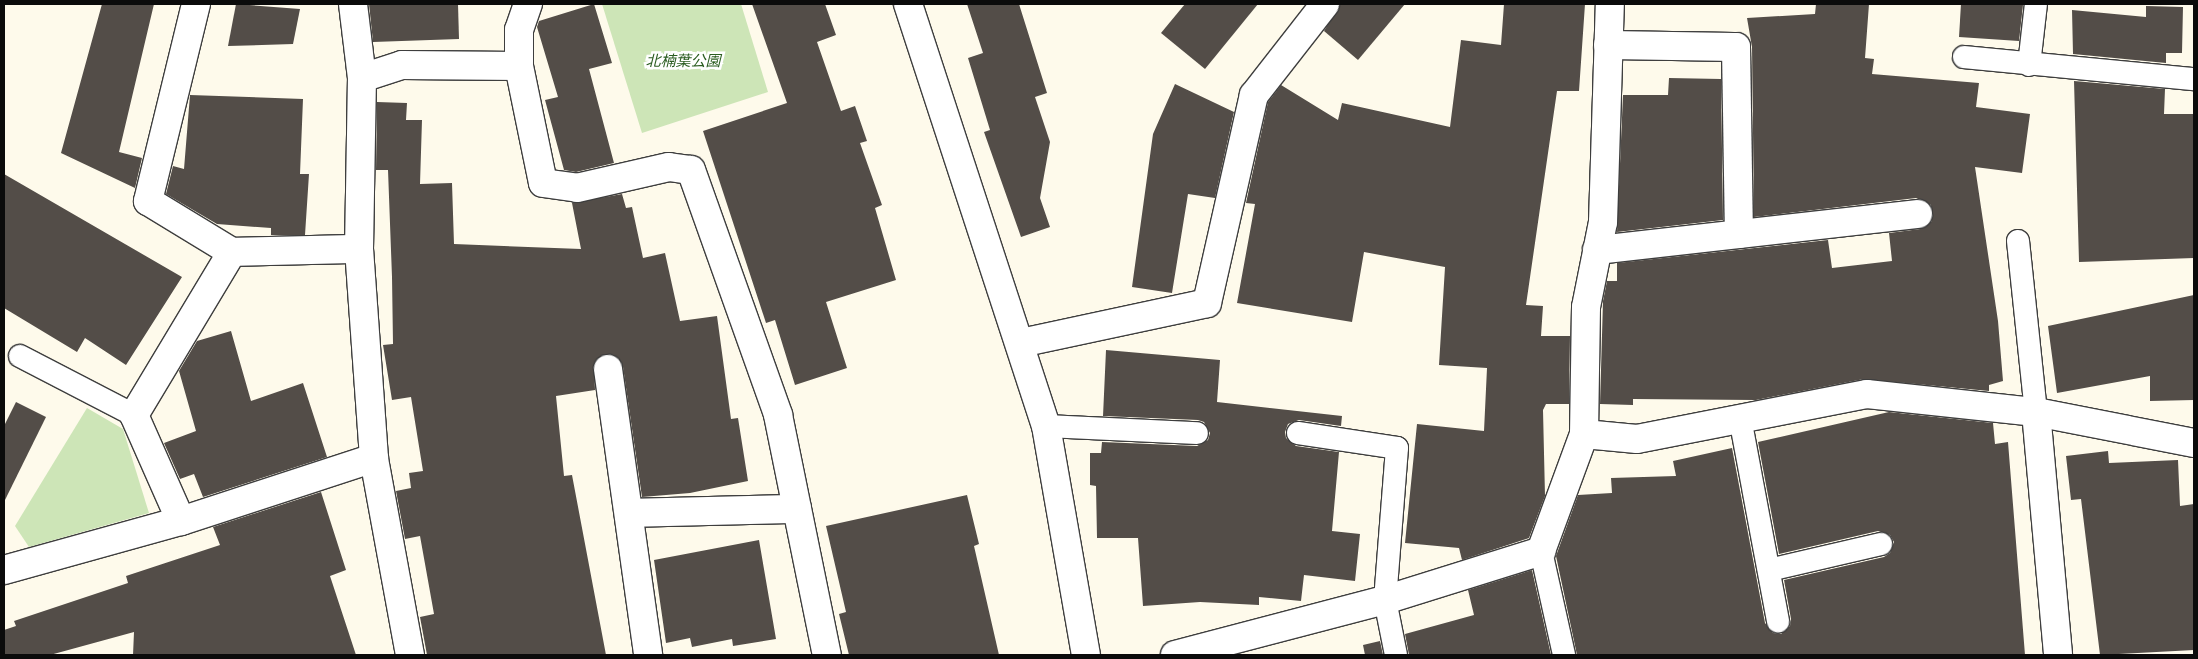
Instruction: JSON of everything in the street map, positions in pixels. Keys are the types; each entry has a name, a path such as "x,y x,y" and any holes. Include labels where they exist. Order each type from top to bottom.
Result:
{"street":[{"path":"196,4 148,201 232,252 359,249"},
{"path":"353,4 362,78 359,249 374,458 410,655"},
{"path":"528,4 519,30 519,66 543,183 577,188 669,167 691,170 778,415 827,655"},
{"path":"908,4 1021,343 1046,426 1086,655"},
{"path":"1021,343 1207,303 1254,95 1325,4"},
{"path":"1175,655 1385,600 1541,551 1584,434 1586,307 1603,222 1610,4"},
{"path":"1608,45 1736,47 1739,234"},
{"path":"362,78 402,65 519,66"},
{"path":"1597,250 1918,214"},
{"path":"181,521 134,415 232,252"},
{"path":"608,369 630,513 648,655"},
{"path":"1584,434 1637,439 1867,394 2036,412 2194,443"},
{"path":"2036,412 2058,655"},
{"path":"4,570 181,521 374,458"},
{"path":"630,513 797,509"}],"lane":[{"path":"2029,66 2036,4"},
{"path":"1964,57 2029,66 2194,80"},
{"path":"2018,241 2036,412"},
{"path":"20,356 134,415"},
{"path":"1740,418 1778,621"},
{"path":"1046,426 1197,433"},
{"path":"1298,434 1397,448 1385,600 1396,655"},
{"path":"1769,570 1881,544"},
{"path":"1541,551 1564,655"}],"green space":[{"name":"北楠葉公園","path":"602,4 741,4 768,92 642,133"},
{"path":"87,408 123,429 149,513 29,547 15,526"}],"building":[{"path":"102,4 154,4 119,152 142,158 135,188 61,153"},
{"path":"236,4 300,9 293,44 228,46"},
{"path":"369,4 458,4 459,39 373,42"},
{"path":"594,4 612,63 589,69 614,163 576,172 564,170 545,100 558,97 537,27 539,21"},
{"path":"752,4 825,4 836,35 817,42 841,111 855,106 867,141 860,143 882,205 875,208 896,280 826,302 847,368 795,385 775,320 766,323 703,131 787,103"},
{"path":"967,4 1019,4 1047,93 1035,97 1050,142 1040,198 1050,227 1021,237 984,132 990,130 968,58 983,53"},
{"path":"1185,4 1258,4 1205,69 1161,33"},
{"path":"1340,4 1405,4 1358,60 1324,31"},
{"path":"1504,4 1585,4 1579,91 1557,91 1526,305 1543,306 1541,336 1570,336 1569,404 1546,404 1543,410 1545,496 1529,538 1462,560 1459,548 1405,543 1417,424 1484,431 1487,368 1439,365 1445,267 1364,252 1352,322 1237,303 1255,204 1246,203 1268,102 1281,85 1338,120 1342,103 1450,127 1461,40 1501,45"},
{"path":"1816,4 1869,4 1865,58 1874,59 1872,74 1979,83 1976,107 2030,114 2022,173 1975,167 1998,321 2003,381 1989,385 1989,391 1864,379 1756,400 1633,399 1633,405 1600,404 1603,301 1607,281 1617,281 1617,263 1828,240 1832,268 1892,261 1889,233 1920,229 1932,221 1931,205 1916,198 1754,217 1752,47 1747,18 1815,14"},
{"path":"1961,4 2023,5 2019,41 1959,37"},
{"path":"2146,6 2183,7 2182,53 2166,53 2166,63 2073,54 2072,10 2146,17"},
{"path":"1669,78 1721,79 1723,220 1617,232 1623,95 1668,95"},
{"path":"2074,81 2165,89 2164,114 2194,114 2194,258 2079,262"},
{"path":"1175,84 1234,112 1215,198 1188,194 1172,293 1132,287 1153,134"},
{"path":"190,95 303,99 300,174 309,174 305,235 271,235 271,228 217,224 166,194 173,166 184,169"},
{"path":"377,102 407,103 406,120 422,120 420,184 452,183 454,244 581,249 572,203 622,194 626,208 632,207 643,258 665,253 680,321 717,316 731,419 738,418 748,481 690,493 642,497 623,367 614,355 605,354 594,363 595,390 556,396 564,476 572,475 606,655 427,655 420,617 434,614 420,536 405,539 396,491 411,488 409,473 423,471 411,397 392,400 383,345 393,344 392,277 388,170 376,170"},
{"path":"4,174 182,277 126,365 85,338 77,352 4,308"},
{"path":"2194,295 2194,400 2150,401 2150,376 2057,393 2048,326"},
{"path":"231,331 251,401 303,383 327,457 203,497 194,474 180,479 164,443 196,431 179,371 197,341"},
{"path":"1106,350 1220,360 1217,402 1342,416 1341,426 1299,420 1288,424 1285,432 1286,438 1296,446 1339,452 1332,531 1360,534 1355,581 1304,575 1301,601 1259,597 1259,605 1200,602 1143,606 1138,538 1097,538 1096,486 1090,485 1090,453 1101,453 1102,442 1197,446 1208,440 1210,433 1204,422 1198,420 1103,416"},
{"path":"16,402 46,417 4,502 4,426"},
{"path":"1889,412 1993,423 1995,444 2008,442 2025,655 1577,655 1556,556 1578,495 1612,493 1611,478 1676,476 1673,461 1732,448 1765,623 1773,633 1781,634 1790,626 1791,619 1784,580 1884,557 1890,553 1894,542 1890,535 1878,531 1779,554 1758,442"},
{"path":"2108,451 2109,463 2178,460 2180,506 2194,504 2194,650 2100,655 2081,499 2071,500 2066,456"},
{"path":"321,492 346,570 330,576 356,655 133,655 134,632 50,655 4,655 4,630 16,626 14,621 128,583 126,576 220,545 213,527"},
{"path":"967,495 979,544 974,546 999,655 849,655 839,614 846,612 826,526"},
{"path":"759,540 776,639 733,646 732,639 692,647 690,638 666,643 654,560"},
{"path":"1532,570 1551,655 1409,655 1405,634 1474,615 1468,590"},
{"path":"1380,641 1383,655 1365,655 1363,645"}]}
